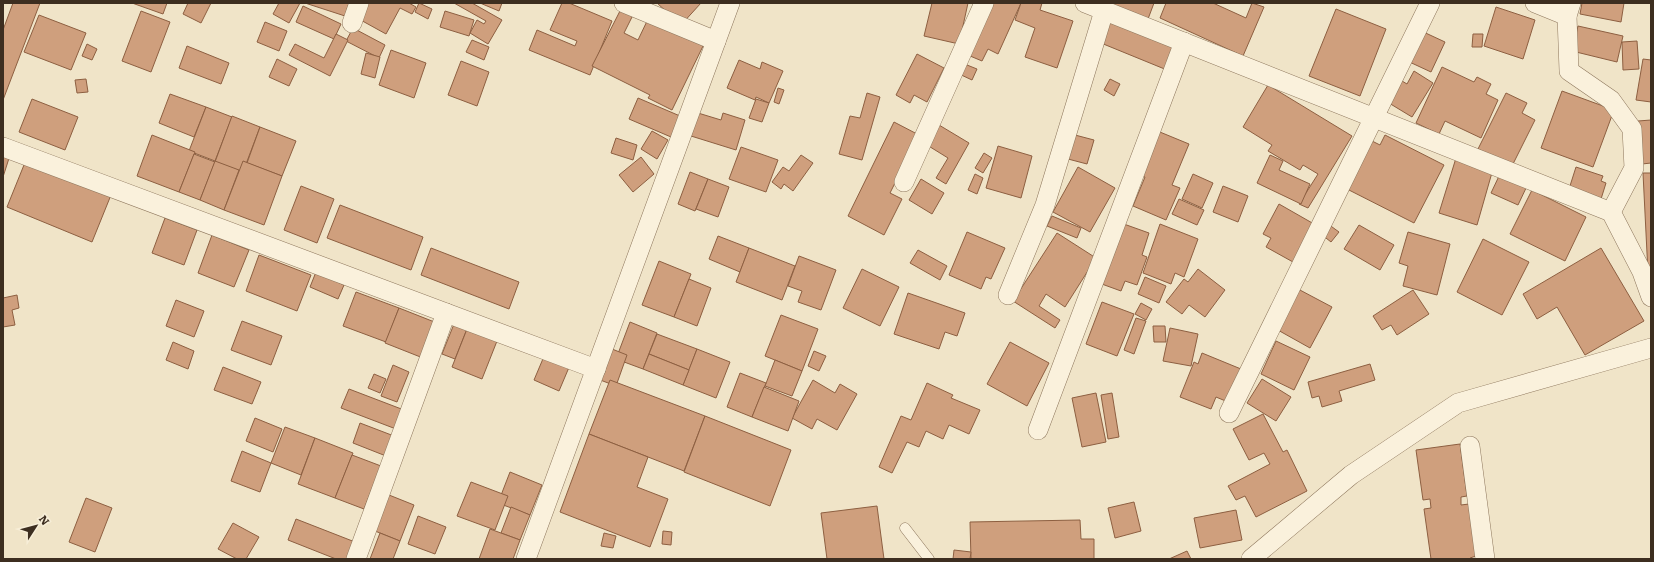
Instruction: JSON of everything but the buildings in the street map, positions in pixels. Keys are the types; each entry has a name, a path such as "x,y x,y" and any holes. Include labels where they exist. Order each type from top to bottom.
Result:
{"street":[{"path":"352,23 359,3"},
{"path":"624,3 716,41"},
{"path":"526,559 730,3"},
{"path":"904,182 984,3"},
{"path":"1085,3 1611,212 1642,272 1651,297"},
{"path":"1229,413 1430,3"},
{"path":"1536,3 1569,10 1569,71 1611,100 1632,129 1634,168 1611,212"},
{"path":"1008,295 1045,205 1104,10"},
{"path":"1038,430 1184,42"},
{"path":"3,147 596,370"},
{"path":"356,559 446,313"},
{"path":"1251,559 1351,476 1458,403 1651,348"},
{"path":"1470,446 1485,559"}],"lane":[{"path":"905,528 929,559"}]}
